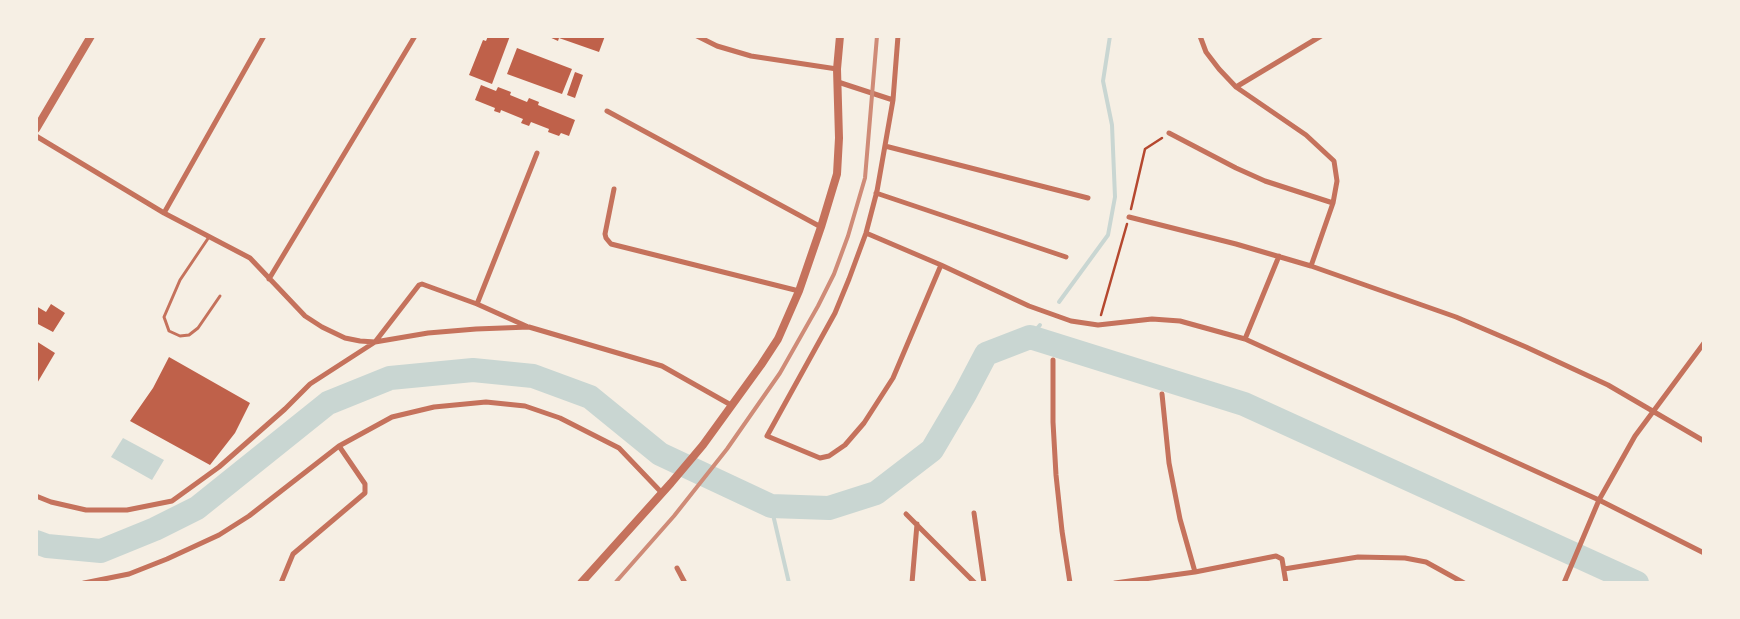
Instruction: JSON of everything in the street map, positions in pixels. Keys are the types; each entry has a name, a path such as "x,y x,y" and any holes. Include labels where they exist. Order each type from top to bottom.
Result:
{"street":[{"path":"36,129 39,117 90,36"},
{"path":"164,214 264,36"},
{"path":"269,279 415,36"},
{"path":"698,36 717,46 751,56 837,69"},
{"path":"581,583 587,579 703,444 778,339 799,290 834,184 838,160 837,69 840,36"},
{"path":"898,36 893,100 876,193 866,234 834,313 767,436 820,458 829,456 845,444 864,423 892,378 941,264"},
{"path":"1200,36 1206,52 1236,86 1306,135 1334,161 1337,181 1333,203 1311,266"},
{"path":"1236,86 1321,36"},
{"path":"838,82 893,100"},
{"path":"607,111 821,227"},
{"path":"1169,133 1265,181 1333,203"},
{"path":"36,136 164,214 250,258 305,316 345,338 374,342 428,333 529,327"},
{"path":"885,146 1088,198"},
{"path":"477,304 537,153"},
{"path":"614,189 605,234 611,244 799,290"},
{"path":"876,193 1066,257"},
{"path":"1129,217 1280,256 1456,317 1608,385 1704,441"},
{"path":"866,234 941,264 1029,306 1071,321 1098,325 1152,319 1180,321 1246,339 1599,500 1703,551"},
{"path":"1246,339 1280,256"},
{"path":"36,496 51,502 86,510 127,510 172,501 219,467 310,384 374,342 419,285 422,284 477,304 529,327 662,366 730,405"},
{"path":"1564,583 1599,500 1635,436 1704,343"},
{"path":"1053,360 1053,422 1056,475 1070,583"},
{"path":"1162,394 1169,463 1175,495 1195,572"},
{"path":"84,583 129,574 219,535 249,516 339,446 392,418 434,407 486,402 526,406 560,418 619,448 662,493"},
{"path":"281,583 293,554 365,494 365,484 339,446"},
{"path":"974,513 984,583"},
{"path":"906,514 975,583"},
{"path":"912,583 917,524"},
{"path":"1115,583 1195,572 1276,556 1282,559 1286,583"},
{"path":"1284,569 1358,557 1405,558 1426,562 1464,583"},
{"path":"677,568 685,583"}],"lane":[{"path":"209,237 180,280 164,317 169,331 180,336 188,335 198,328 220,296"}],"shaded area":[{"path":"123,438 164,460 152,480 111,457"}],"building":[{"path":"488,36 510,36 492,84 469,75 483,40 486,41"},
{"path":"547,36 605,36 599,52 559,38 558,41"},
{"path":"517,48 572,69 562,94 507,74"},
{"path":"575,72 583,75 575,98 567,95"},
{"path":"481,85 496,91 498,87 511,92 510,95 527,102 529,98 539,102 538,105 575,120 569,136 561,133 559,136 548,132 549,129 531,122 529,126 521,123 523,119 501,110 500,113 494,111 495,108 475,100"},
{"path":"51,304 65,313 53,332 36,323 36,306 46,312"},
{"path":"36,341 55,353 36,385"},
{"path":"169,357 250,403 235,433 210,465 130,421 153,388"}],"waterway":[{"path":"1059,302 1108,235 1115,197 1112,125 1103,81 1110,36"},
{"path":"1030,337 1040,325"},
{"path":"36,542 47,546 101,551 155,529 197,508 328,403 390,378 473,370 533,376 590,397 660,454 771,506 829,508 876,493 932,450 986,354 1030,337 1244,404 1637,583"},
{"path":"771,506 789,583"}],"railway":[{"path":"615,583 674,516 727,449 780,373 834,274 848,236 865,178 877,36"}]}
